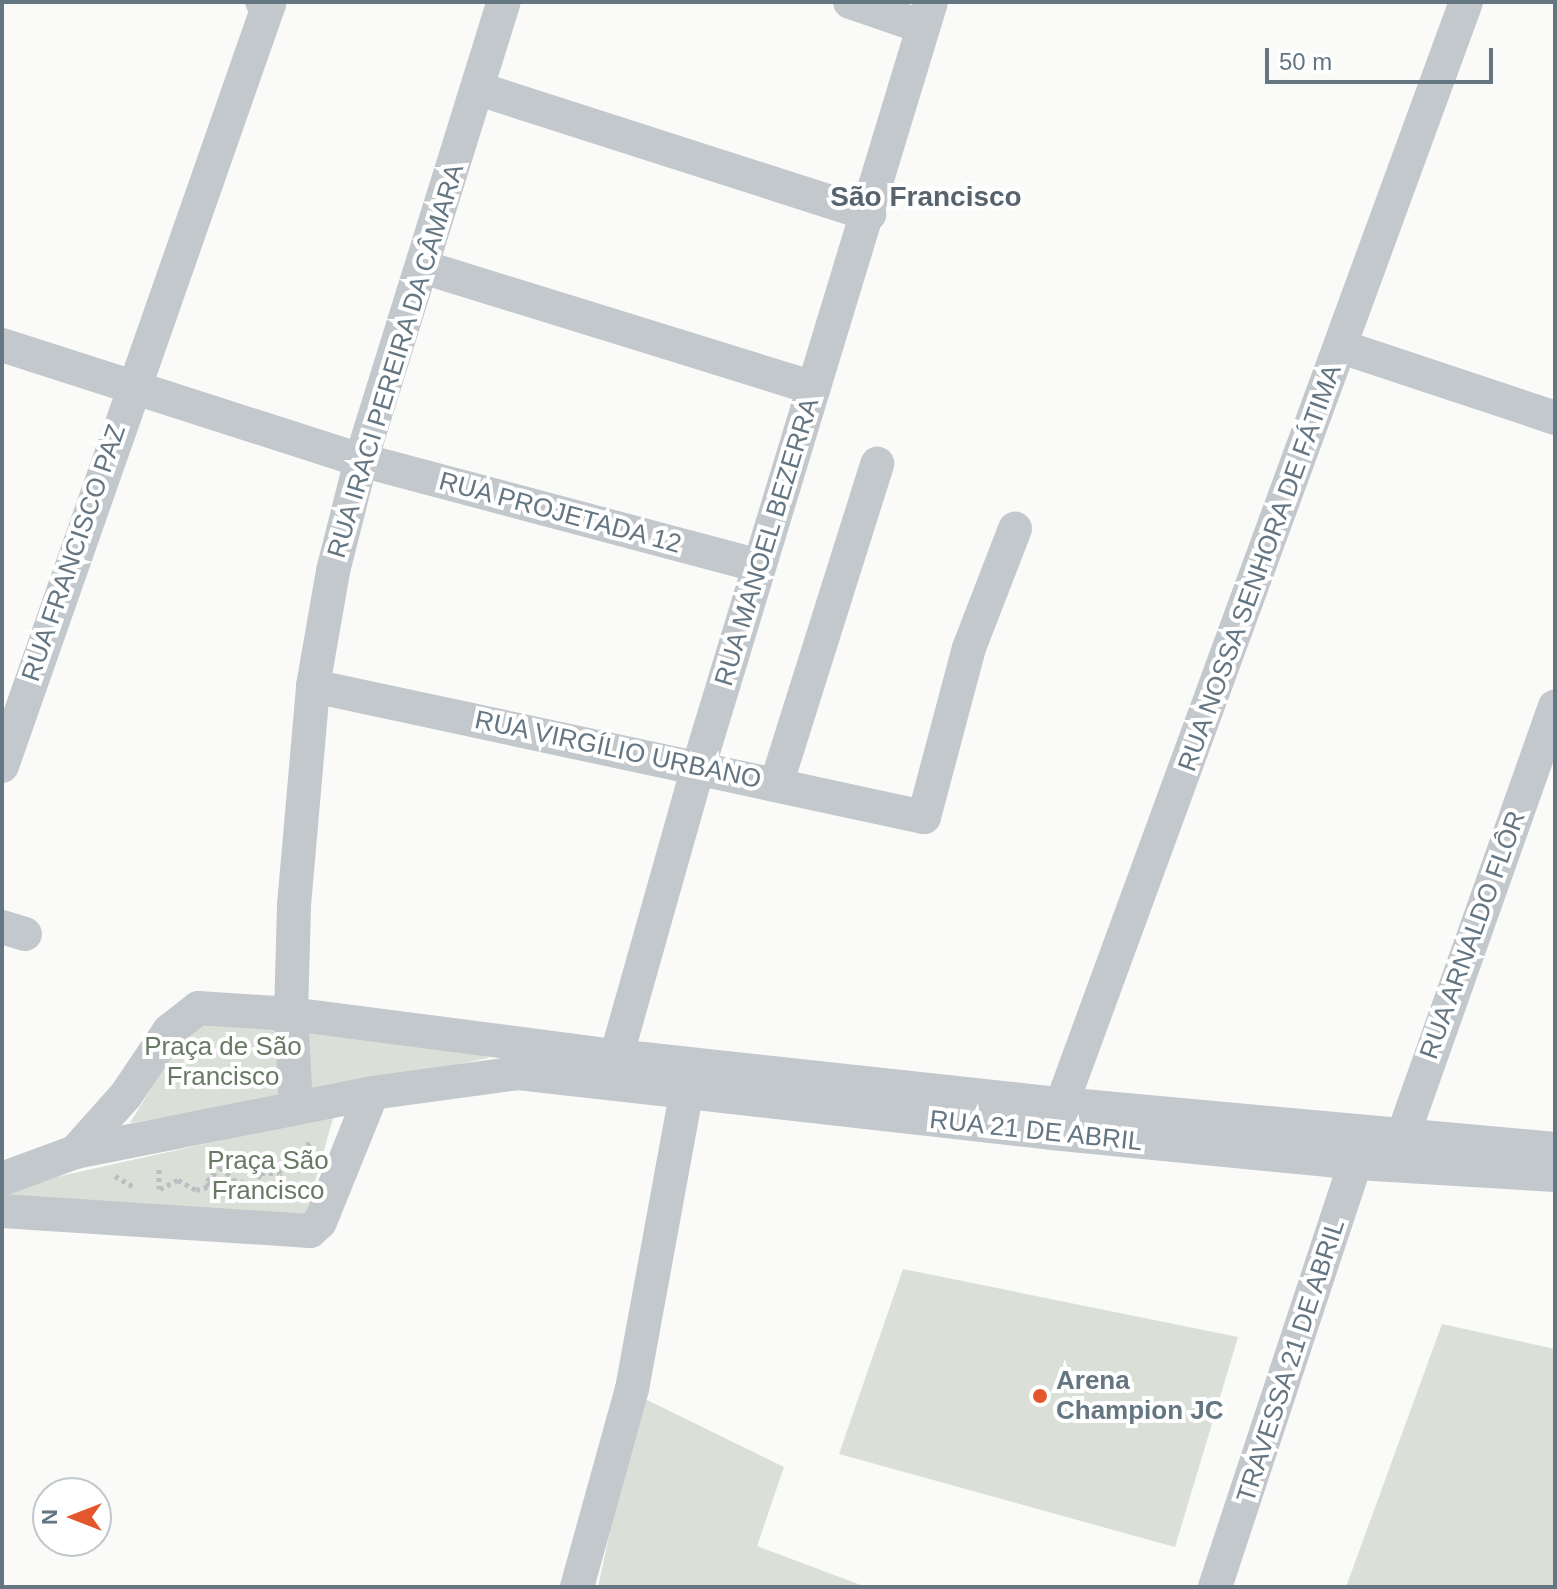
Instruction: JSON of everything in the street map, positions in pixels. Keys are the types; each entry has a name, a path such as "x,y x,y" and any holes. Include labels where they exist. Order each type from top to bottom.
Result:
{"street":[{"name":"RUA FRANCISCO PAZ","path":"2,766 131,386 269,4 262,2"},
{"name":"RUA IRACI PEREIRA DA CÂMARA","path":"304,1118 291,1014 294,905 313,686 361,460 504,2"},
{"path":"850,2 927,15"},
{"name":"RUA NOSSA SENHORA DE FÁTIMA","path":"1056,1118 1342,347 1466,2"},
{"name":"RUA MANOEL BEZERRA","path":"612,1070 699,765 927,15"},
{"path":"479,89 869,214"},
{"path":"423,267 814,388"},
{"name":"RUA PROJETADA 12","path":"2,345 361,460 759,566"},
{"path":"1342,347 1555,418"},
{"path":"776,785 877,464"},
{"name":"RUA VIRGÍLIO URBANO","path":"313,686 699,765 924,817 969,648 1015,529"},
{"name":"RUA ARNALDO FLÔR","path":"1396,1151 1555,706"},
{"path":"75,1152 190,1011 291,1014 519,1059"},
{"path":"2,1179 75,1152 304,1118 372,1093 519,1059"},
{"name":"RUA 21 DE ABRIL","path":"519,1059 1361,1149 1555,1149"},
{"name":"RUA 21 DE ABRIL","path":"612,1070 686,1094 1056,1118"},
{"path":"2,1211 310,1231 320,1222 372,1093"},
{"path":"577,1587 645,1330 686,1094"},
{"name":"TRAVESSA 21 DE ABRIL","path":"1215,1587 1361,1149"},
{"name":"RUA 21 DE ABRIL","path":"1396,1151 1555,1175"}],"path":[{"path":"304,1118 310,1142 309,1156"},
{"path":"233,1180 227,1191 219,1192 212,1191 207,1181 221,1167 233,1180 254,1185 261,1173 278,1173 310,1142"},
{"path":"147,1163 159,1161 159,1198"},
{"path":"109,1172 121,1169"},
{"path":"278,1173 302,1209"},
{"path":"218,1201 219,1192"}],"green space":[{"name":"Praça de São Francisco","path":"196,1015 279,1022 283,1096 130,1123"},
{"path":"306,1024 469,1046 489,1058 306,1095"},
{"name":"Praça São Francisco","path":"334,1115 303,1223 2,1201 2,1189"},
{"name":"Arena Champion JC","path":"903,1269 1238,1337 1175,1547 839,1454"},
{"path":"1442,1324 1555,1349 1555,1587 1346,1587"},
{"path":"639,1396 784,1467 757,1546 866,1587 598,1587"}],"place":[{"name":"Arena Champion JC","path":"1040,1396"}],"district":[{"name":"São Francisco","path":"926,197"}]}
